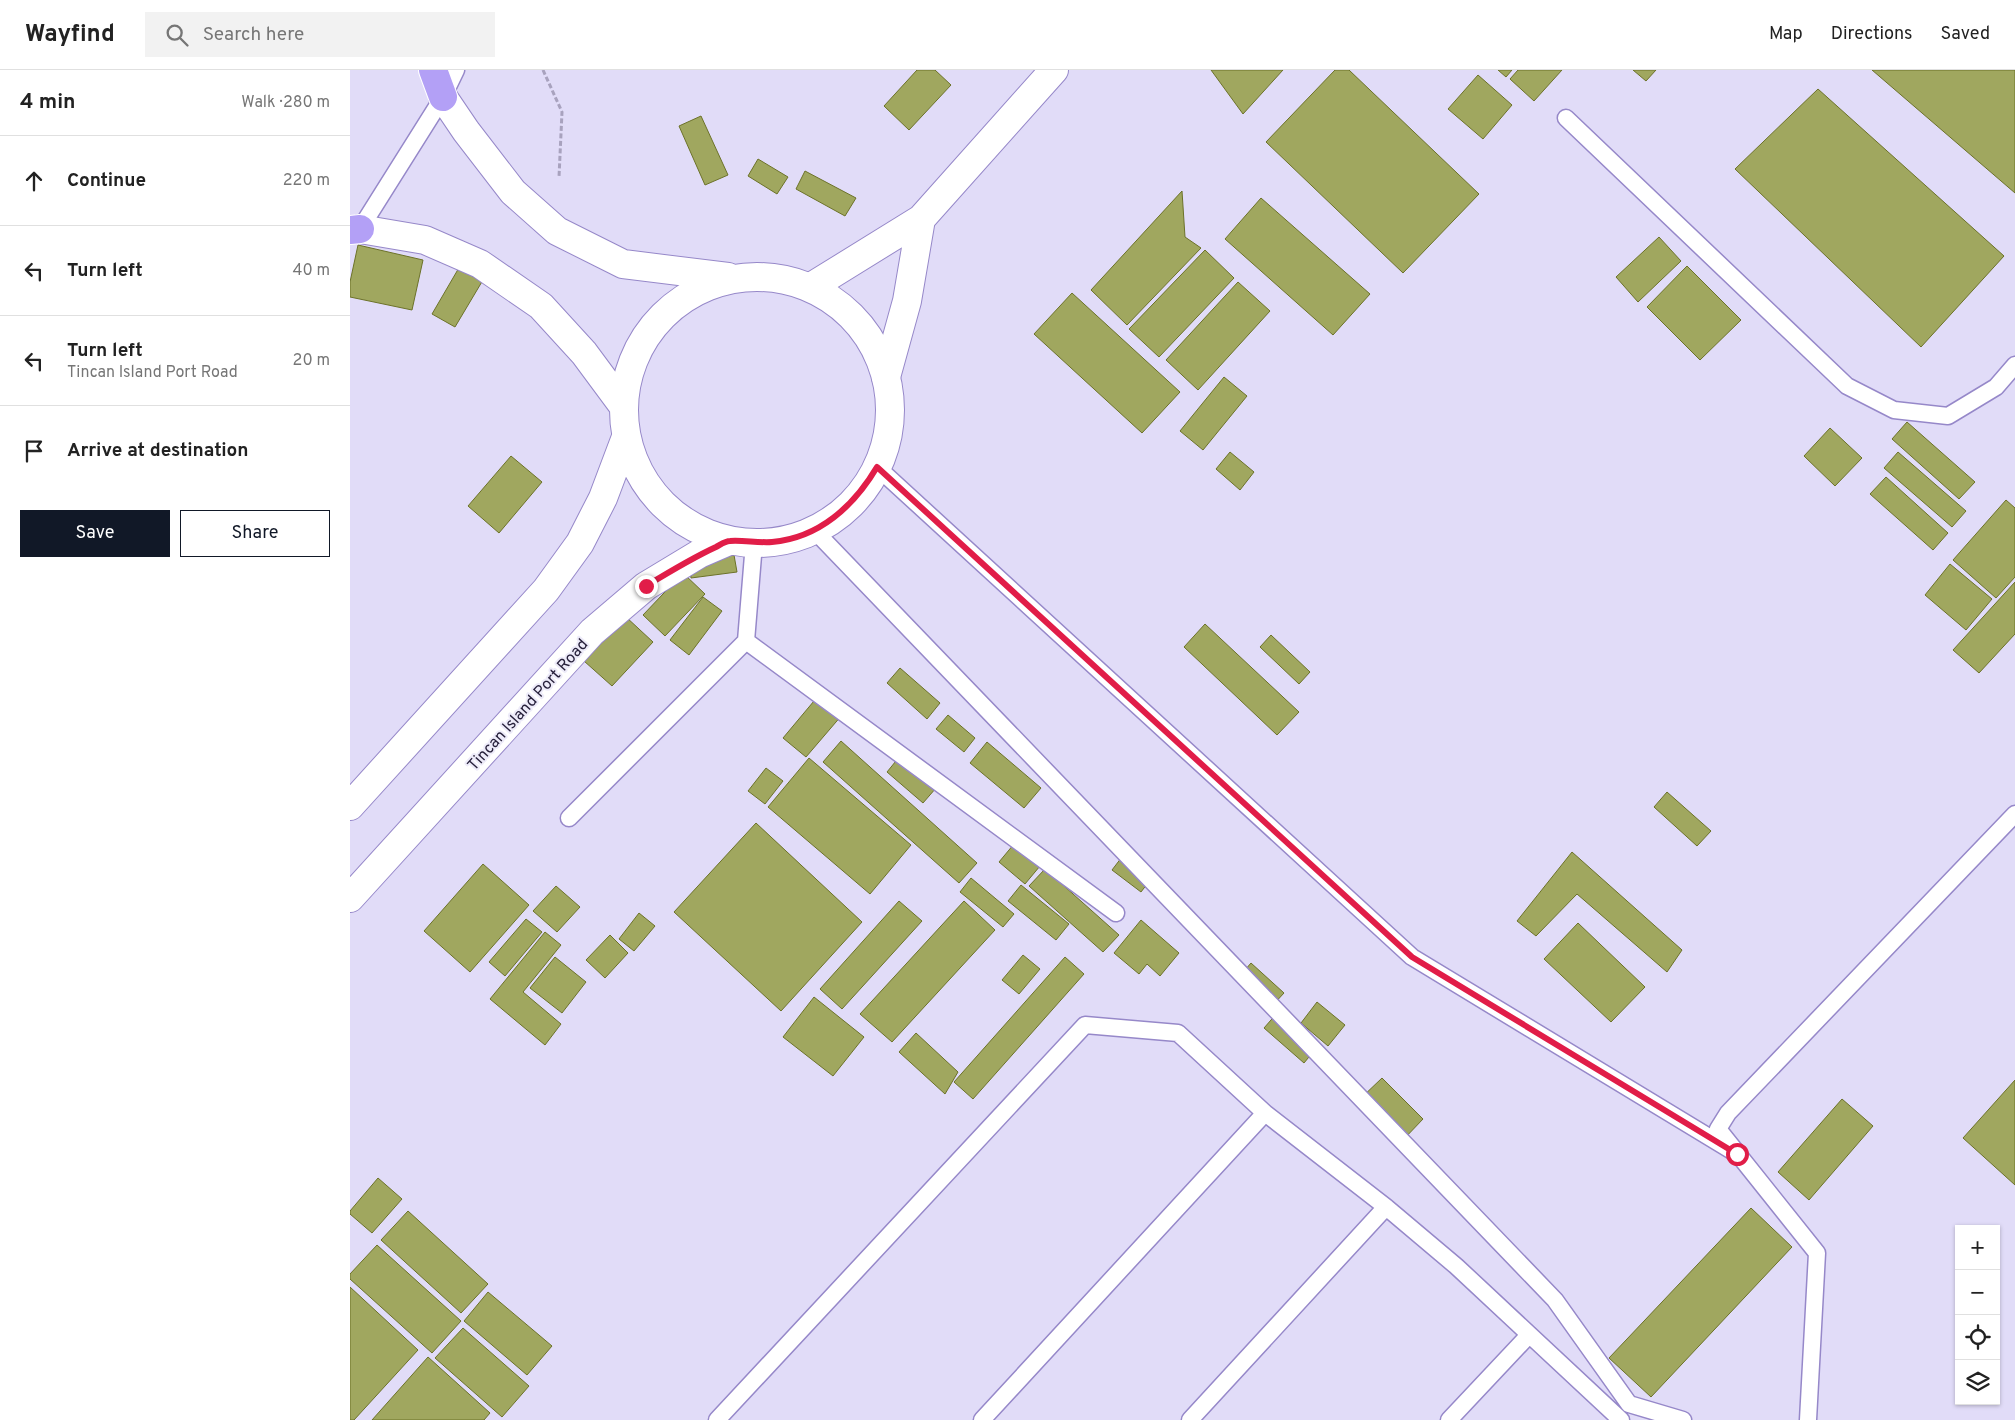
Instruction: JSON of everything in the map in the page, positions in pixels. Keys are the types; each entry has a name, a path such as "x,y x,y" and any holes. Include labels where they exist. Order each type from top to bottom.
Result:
{"highway":[{"path":"432,70 444,97"}],"street":[{"path":"811,287 922,219 1054,70"},
{"path":"444,97 466,131 512,192 557,231 623,264 737,278"},
{"path":"886,377 907,302 922,219"},
{"path":"355,229 425,240 480,264 541,306 584,353 624,407"},
{"path":"762,276 787,279 811,287 832,299 856,320 867,333 879,354 890,400 890,423 885,446 877,467 865,487 851,504 834,518 814,530 788,539 741,542 705,533 682,521 662,504 642,477 634,462 626,437 624,407 627,381 635,355 648,332 666,312 687,296 711,284 737,278 762,276"},
{"path":"350,806 546,590 580,543 603,498 626,437"},
{"name":"Tincan Island Port Road","path":"350,898 592,632 646,586 699,554 741,542"}],"lane":[{"path":"355,229 444,97 456,70"},
{"path":"1566,118 1847,386 1894,410 1948,416 1996,386 2015,365"},
{"path":"877,467 1412,957 1737,1154"},
{"path":"814,530 1555,1300 1629,1404 1683,1420"},
{"path":"569,818 746,641 741,542"},
{"path":"746,641 1116,913"},
{"path":"1808,1420 1817,1253 1718,1129 1728,1113 2015,814"},
{"path":"717,1420 1086,1025 1178,1033 1266,1113 1386,1207 1456,1266 1621,1420"},
{"path":"982,1420 1266,1113"},
{"path":"1190,1420 1386,1207"},
{"path":"1450,1420 1529,1335"}],"path":[{"path":"543,70 562,112 559,177"}],"building":[{"path":"917,70 935,70 951,85 909,130 884,106"},
{"path":"1211,70 1283,70 1243,114"},
{"path":"1335,70 1349,70 1479,194 1403,273 1266,142"},
{"path":"1498,70 1512,70 1506,77"},
{"path":"1518,70 1562,70 1534,101 1510,79"},
{"path":"1633,70 1656,70 1646,81"},
{"path":"1872,70 2015,70 2015,193"},
{"path":"1478,75 1512,105 1483,139 1448,109"},
{"path":"1818,89 2004,256 1921,347 1735,169"},
{"path":"701,116 728,175 705,185 679,126"},
{"path":"758,159 788,177 777,194 748,176"},
{"path":"805,171 856,198 845,216 796,189"},
{"path":"1182,191 1185,237 1201,248 1127,325 1091,290"},
{"path":"1261,198 1370,294 1333,335 1225,239"},
{"path":"1659,237 1681,261 1638,302 1616,277"},
{"path":"358,245 423,260 412,310 350,297 350,282"},
{"path":"1205,250 1234,278 1159,357 1129,329"},
{"path":"460,266 483,280 455,327 432,314"},
{"path":"1687,266 1741,320 1700,360 1647,307"},
{"path":"1238,282 1270,311 1198,390 1166,360"},
{"path":"1072,293 1180,392 1142,433 1034,334"},
{"path":"1224,377 1247,396 1203,450 1180,431"},
{"path":"1907,422 1975,482 1959,499 1892,439"},
{"path":"1830,428 1862,458 1835,486 1804,456"},
{"path":"1230,452 1254,472 1240,490 1216,469"},
{"path":"1898,452 1966,511 1952,527 1884,468"},
{"path":"511,456 542,482 499,533 468,506"},
{"path":"1886,477 1948,533 1933,550 1870,494"},
{"path":"2006,500 2015,508 2015,577 1996,598 1953,560"},
{"path":"734,555 737,572 691,578 689,561"},
{"path":"1950,564 1992,599 1966,630 1925,595"},
{"path":"683,573 705,594 665,636 643,615"},
{"path":"2015,582 2015,634 1979,673 1953,650"},
{"path":"703,597 722,611 689,655 670,640"},
{"path":"625,616 653,642 612,686 584,661"},
{"path":"1205,624 1299,712 1277,735 1184,647"},
{"path":"1271,635 1310,672 1299,684 1260,647"},
{"path":"900,668 940,703 927,719 887,683"},
{"path":"819,695 842,715 806,757 783,738"},
{"path":"948,715 975,738 964,752 936,729"},
{"path":"841,741 977,863 959,883 823,762"},
{"path":"987,742 1041,788 1024,808 970,763"},
{"path":"900,756 936,788 923,803 887,772"},
{"path":"809,758 911,845 870,894 768,807"},
{"path":"766,768 783,781 765,804 748,791"},
{"path":"1667,792 1711,831 1697,846 1654,807"},
{"path":"756,823 862,922 781,1011 674,912"},
{"path":"1014,844 1040,866 1025,884 999,862"},
{"path":"1572,852 1682,950 1667,972 1577,894 1536,936 1517,921"},
{"path":"1125,853 1154,875 1141,892 1112,870"},
{"path":"483,864 529,905 470,972 424,931"},
{"path":"1045,869 1119,935 1103,952 1029,886"},
{"path":"971,878 1014,914 1003,927 960,892"},
{"path":"1021,885 1069,924 1056,940 1008,901"},
{"path":"556,886 580,907 557,932 533,911"},
{"path":"899,901 922,921 842,1009 820,989"},
{"path":"964,901 995,930 892,1042 860,1014"},
{"path":"639,913 655,926 634,951 619,939"},
{"path":"526,919 542,932 505,976 489,962"},
{"path":"1141,920 1179,953 1160,976 1147,964 1139,974 1114,953"},
{"path":"1578,923 1645,987 1611,1022 1544,959"},
{"path":"545,932 561,945 523,992 561,1024 545,1045 490,999"},
{"path":"610,935 628,953 605,978 586,960"},
{"path":"1023,955 1040,969 1019,994 1002,980"},
{"path":"555,957 586,982 562,1013 530,988"},
{"path":"1065,957 1084,974 973,1099 954,1082"},
{"path":"1251,963 1284,993 1272,1006 1239,977"},
{"path":"814,997 864,1037 833,1076 783,1037"},
{"path":"1317,1002 1345,1025 1328,1046 1301,1023"},
{"path":"1278,1012 1318,1046 1304,1063 1264,1028"},
{"path":"916,1033 958,1072 945,1094 899,1052"},
{"path":"1382,1078 1423,1119 1402,1141 1360,1099"},
{"path":"2015,1080 2015,1185 1963,1138"},
{"path":"1842,1099 1873,1126 1809,1200 1778,1172"},
{"path":"378,1178 402,1199 372,1233 350,1214 350,1211"},
{"path":"1751,1208 1792,1247 1651,1397 1609,1358"},
{"path":"408,1211 488,1284 461,1313 381,1240"},
{"path":"377,1245 461,1321 432,1353 350,1279 350,1274"},
{"path":"350,1287 418,1350 354,1420 350,1420"},
{"path":"488,1292 552,1346 527,1375 464,1321"},
{"path":"463,1328 529,1386 502,1417 435,1358"},
{"path":"428,1357 490,1413 484,1420 372,1420"}],"route":[{"path":"646,586 699,554 729,541 774,542 795,538 814,530 834,518 851,504 865,487 877,467 1412,957 1737,1154"}]}
